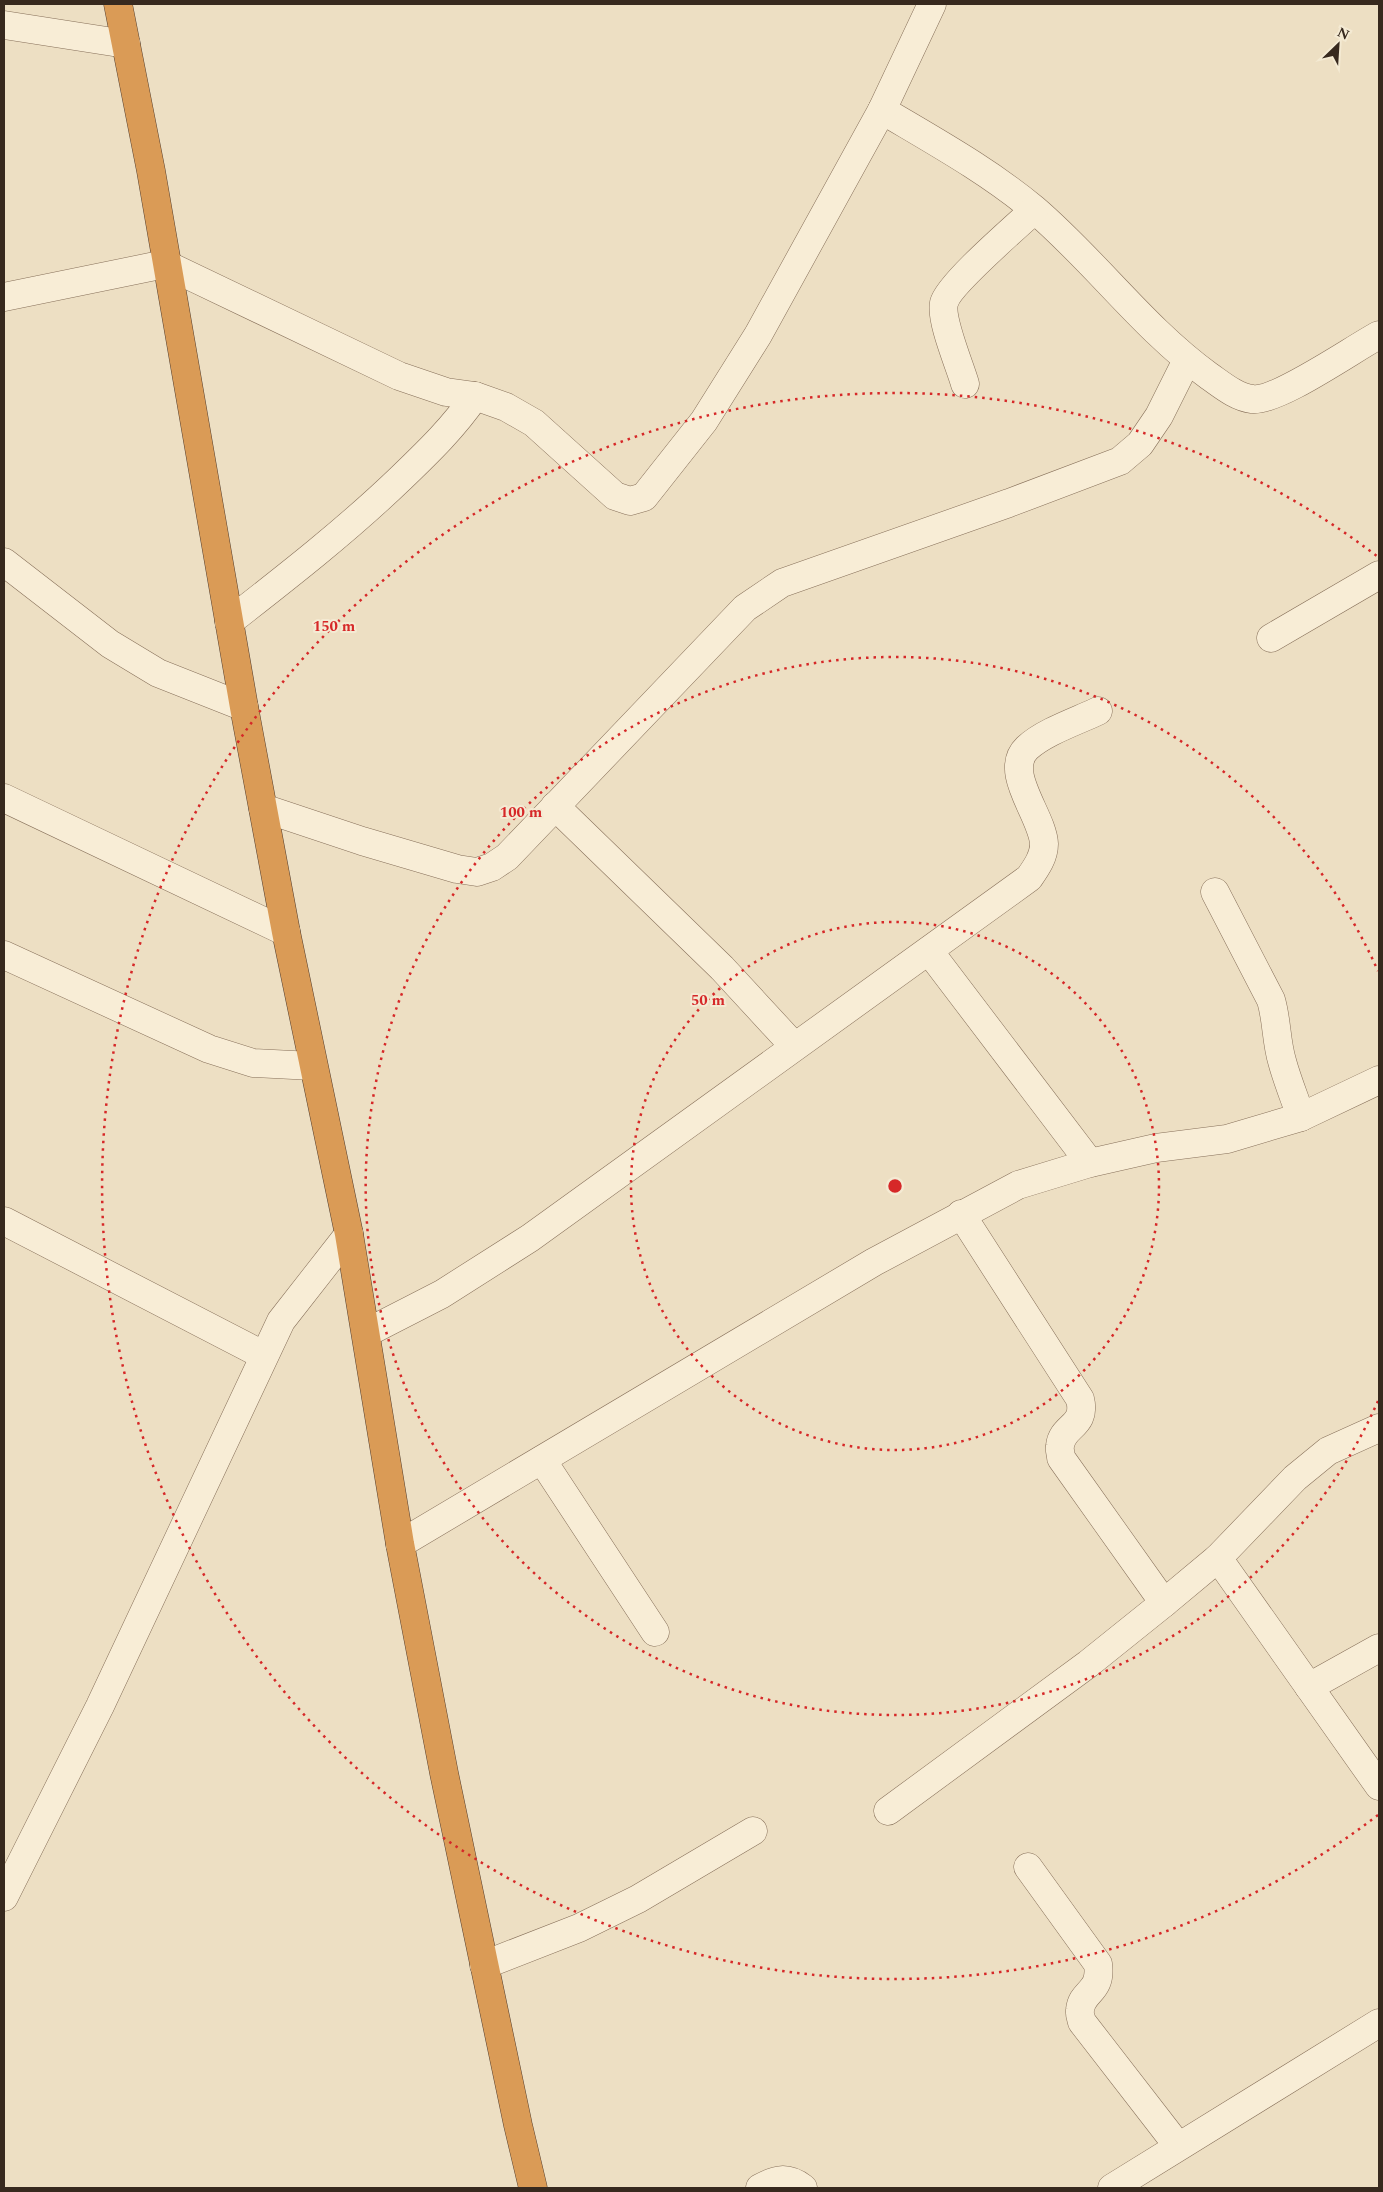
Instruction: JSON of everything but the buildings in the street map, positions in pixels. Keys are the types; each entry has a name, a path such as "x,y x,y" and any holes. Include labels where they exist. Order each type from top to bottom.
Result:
{"highway":[{"path":"118,4 151,171 228,622 286,932 349,1234 400,1544 444,1773 518,2126 533,2188"}],"street":[{"path":"4,297 166,264 399,376 446,392 475,396 506,407 534,423 615,496 630,501 644,498 704,421 758,334 882,110 932,4"},
{"path":"4,25 126,44"},
{"path":"882,110 985,172 1034,210 1085,258 1134,311 1187,360 1228,390 1252,400 1274,396 1379,335"},
{"path":"965,384 944,319 944,302 955,285 1034,210"},
{"path":"263,808 381,847 457,869 476,872 492,867 507,857 745,608 782,583 1009,503 1120,461 1140,444 1159,416 1187,360"},
{"path":"228,622 310,559 368,509 439,442 460,419 475,396"},
{"path":"4,562 110,644 158,673 244,708"},
{"path":"1271,638 1379,575"},
{"path":"366,1333 442,1294 530,1238 1029,878 1039,864 1044,844 1040,828 1019,774 1019,760 1026,749 1037,740 1098,710"},
{"path":"4,798 286,932"},
{"path":"555,806 638,884 722,968 794,1046"},
{"path":"1214,892 1271,1000 1276,1018 1276,1036 1282,1061 1301,1117"},
{"path":"929,951 1090,1163"},
{"path":"4,955 209,1049 253,1063 313,1066"},
{"path":"400,1544 874,1262 961,1214 1018,1186 1090,1163 1156,1148 1227,1139 1301,1117 1379,1080"},
{"path":"961,1214 1080,1400 1083,1410 1078,1421 1064,1435 1060,1445 1061,1458 1164,1602"},
{"path":"4,1221 263,1355"},
{"path":"4,1897 100,1706 263,1355 281,1321 349,1234"},
{"path":"888,1811 1088,1664 1218,1558 1295,1478 1328,1451 1379,1428"},
{"path":"542,1460 655,1632"},
{"path":"1218,1558 1379,1786"},
{"path":"1309,1687 1379,1648"},
{"path":"484,1965 579,1928 638,1898 753,1831"},
{"path":"1028,1867 1098,1964 1100,1976 1096,1987 1085,1999 1080,2010 1082,2022 1178,2146"},
{"path":"1112,2188 1379,2023"},
{"path":"760,2188 782,2179 795,2182 803,2188"}]}
